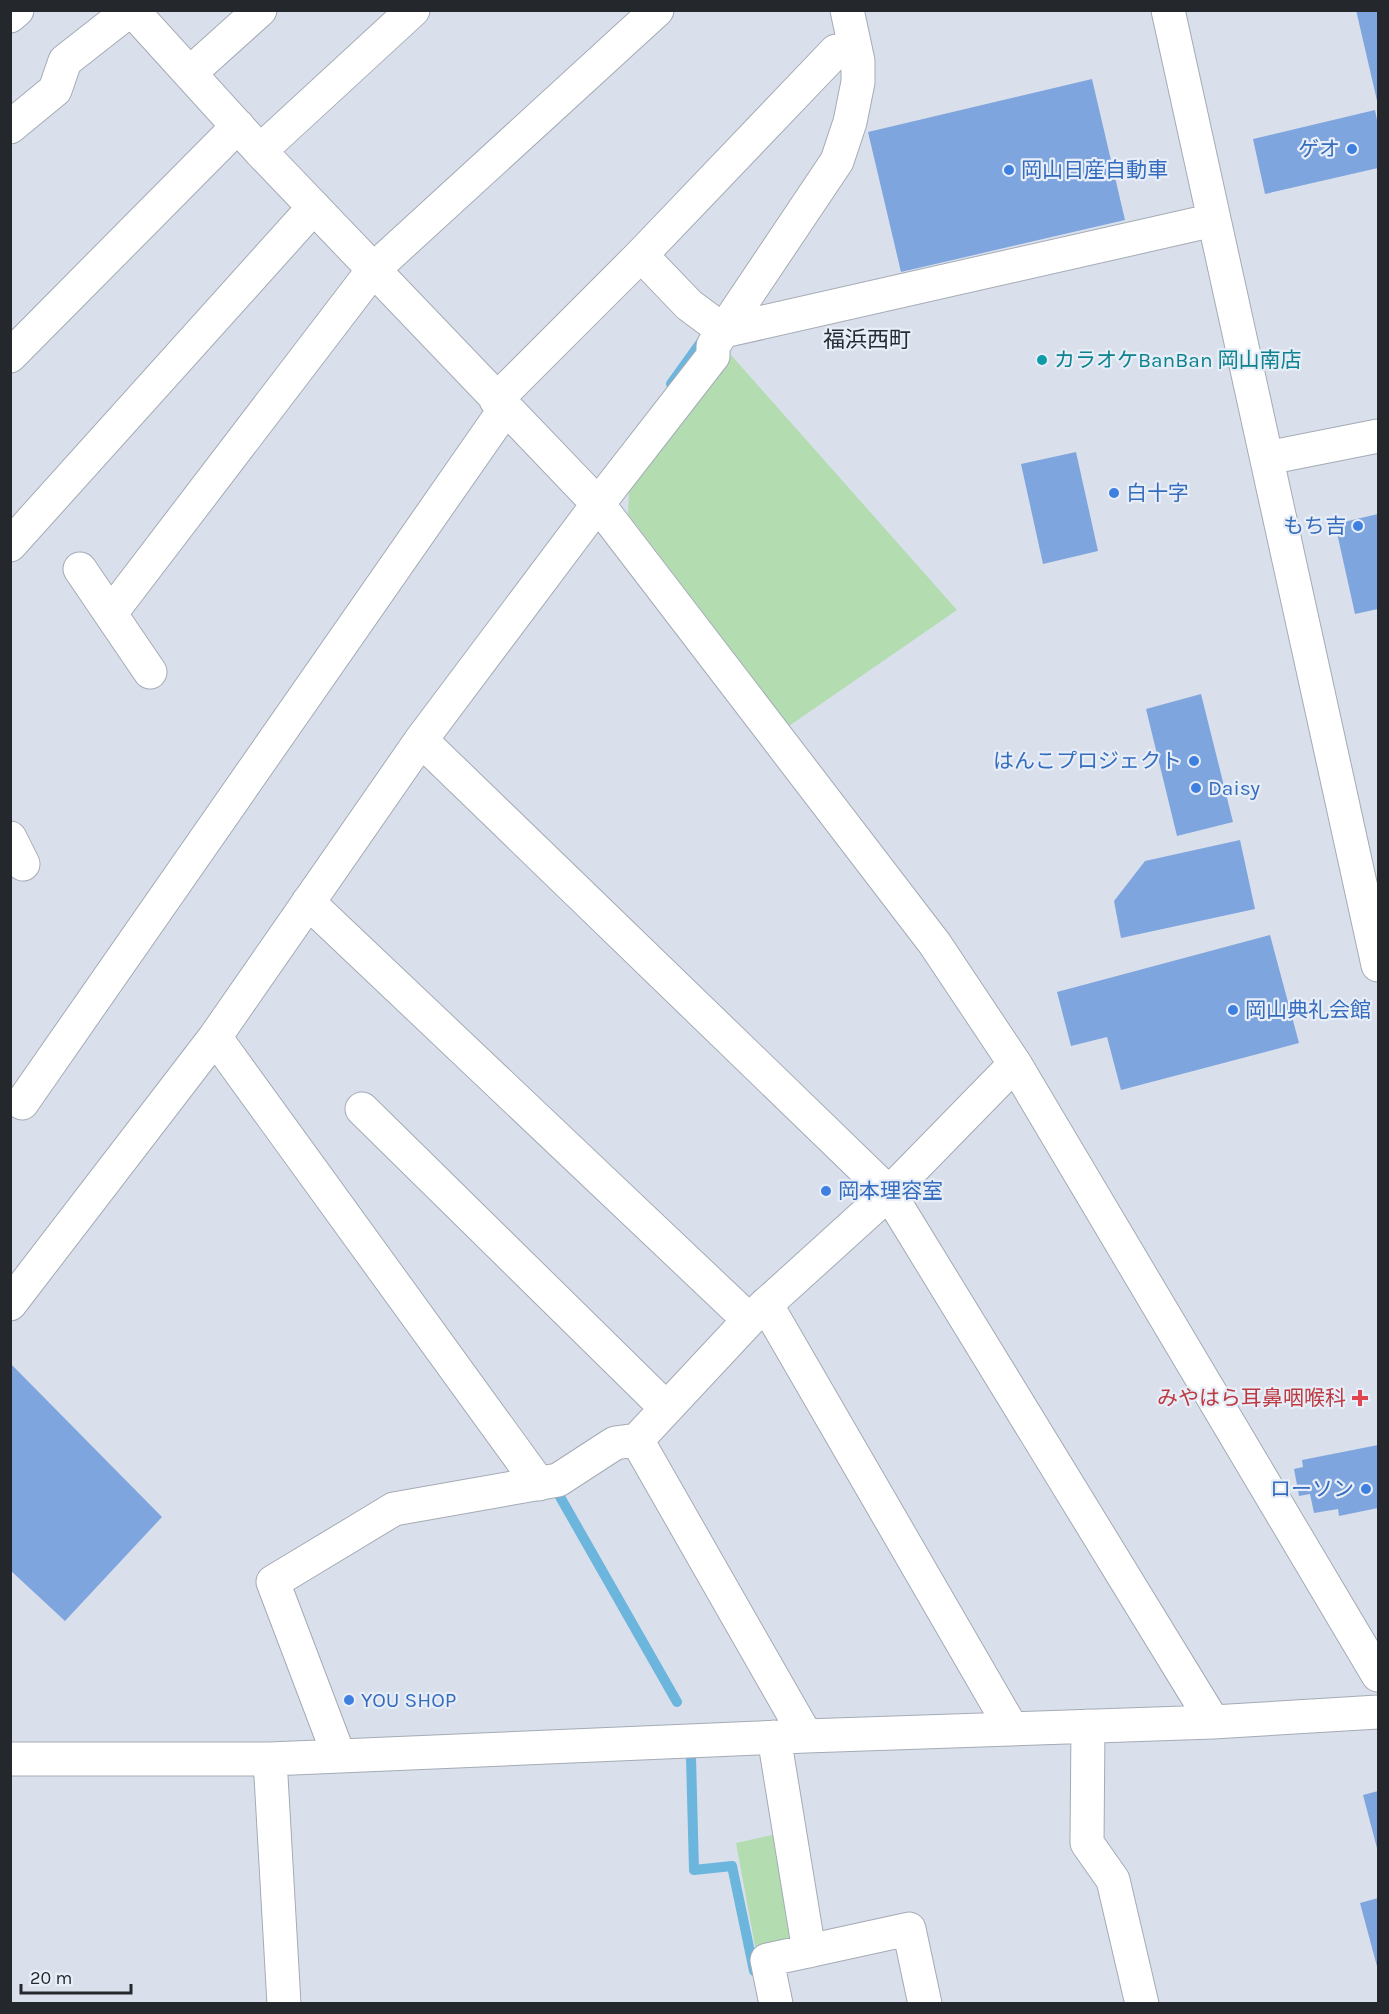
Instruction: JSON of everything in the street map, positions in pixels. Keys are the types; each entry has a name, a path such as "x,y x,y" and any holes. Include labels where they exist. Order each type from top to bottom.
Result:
{"street":[{"path":"10,16 18,10"},
{"path":"10,127 55,90 65,61 131,10 260,151 598,504 935,944 1015,1064 1378,1675"},
{"path":"190,73 260,10"},
{"path":"260,151 413,10"},
{"path":"111,613 373,270 657,10"},
{"path":"10,1304 215,1037 421,740 598,504 713,357 717,326 837,161 850,122 858,82 858,61 847,10"},
{"path":"1168,10 1378,965"},
{"path":"22,1103 500,404 836,51"},
{"path":"10,356 238,126"},
{"path":"10,544 314,207"},
{"path":"642,255 689,305 717,326 1214,220"},
{"path":"1267,458 1378,436"},
{"path":"80,569 150,672"},
{"path":"421,740 889,1193 1213,1722"},
{"path":"308,902 758,1312 1012,1729"},
{"path":"215,1037 539,1484"},
{"path":"339,1756 273,1582 393,1509 558,1480 615,1443 637,1440 758,1312 889,1193 1015,1064"},
{"path":"362,1109 666,1408"},
{"path":"637,1440 790,1736 809,1951"},
{"path":"10,1759 270,1759 790,1736 1213,1722 1378,1712"},
{"path":"1088,1726 1087,1843 1113,1880 1142,2004"},
{"path":"270,1759 284,2004"},
{"path":"776,2004 767,1960 909,1929 925,2004"}],"green space":[{"path":"731,355 957,610 789,726 628,514 629,491"},
{"path":"777,1834 797,1939 755,1946 736,1843"}],"building":[{"path":"1356,10 1378,10 1378,105"},
{"path":"1092,79 1125,220 901,272 868,132"},
{"path":"1375,110 1378,125 1378,168 1265,194 1253,139"},
{"path":"1076,452 1098,551 1043,564 1021,464"},
{"path":"1378,514 1378,609 1355,614 1335,524"},
{"path":"1201,694 1233,822 1177,836 1146,709"},
{"path":"1240,840 1255,909 1121,938 1114,901 1145,861"},
{"path":"1270,935 1299,1043 1121,1090 1107,1037 1071,1046 1057,992"},
{"path":"10,1363 162,1517 65,1621 10,1570"},
{"path":"1378,1445 1378,1508 1339,1516 1338,1509 1314,1513 1310,1494 1299,1496 1294,1469 1303,1467 1302,1460"},
{"path":"1378,1791 1378,1852 1363,1795"},
{"path":"1378,1898 1378,1970 1360,1903"}],"waterway":[{"path":"671,384 704,338"},
{"path":"559,1495 677,1702"},
{"path":"691,1758 694,1870 732,1866 754,1971"}],"place":[{"name":"ゲオ","path":"1352,149"},
{"name":"岡山日産自動車","path":"1009,170"},
{"name":"カラオケBanBan 岡山南店","path":"1042,360"},
{"name":"白十字","path":"1114,493"},
{"name":"もち吉","path":"1358,526"},
{"name":"はんこプロジェクト","path":"1194,761"},
{"name":"Daisy","path":"1196,788"},
{"name":"岡山典礼会館","path":"1233,1010"},
{"name":"岡本理容室","path":"826,1191"},
{"name":"みやはら耳鼻咽喉科","path":"1360,1398"},
{"name":"ローソン","path":"1366,1489"},
{"name":"YOU SHOP","path":"349,1700"}],"district":[{"name":"福浜西町","path":"867,339"}]}
